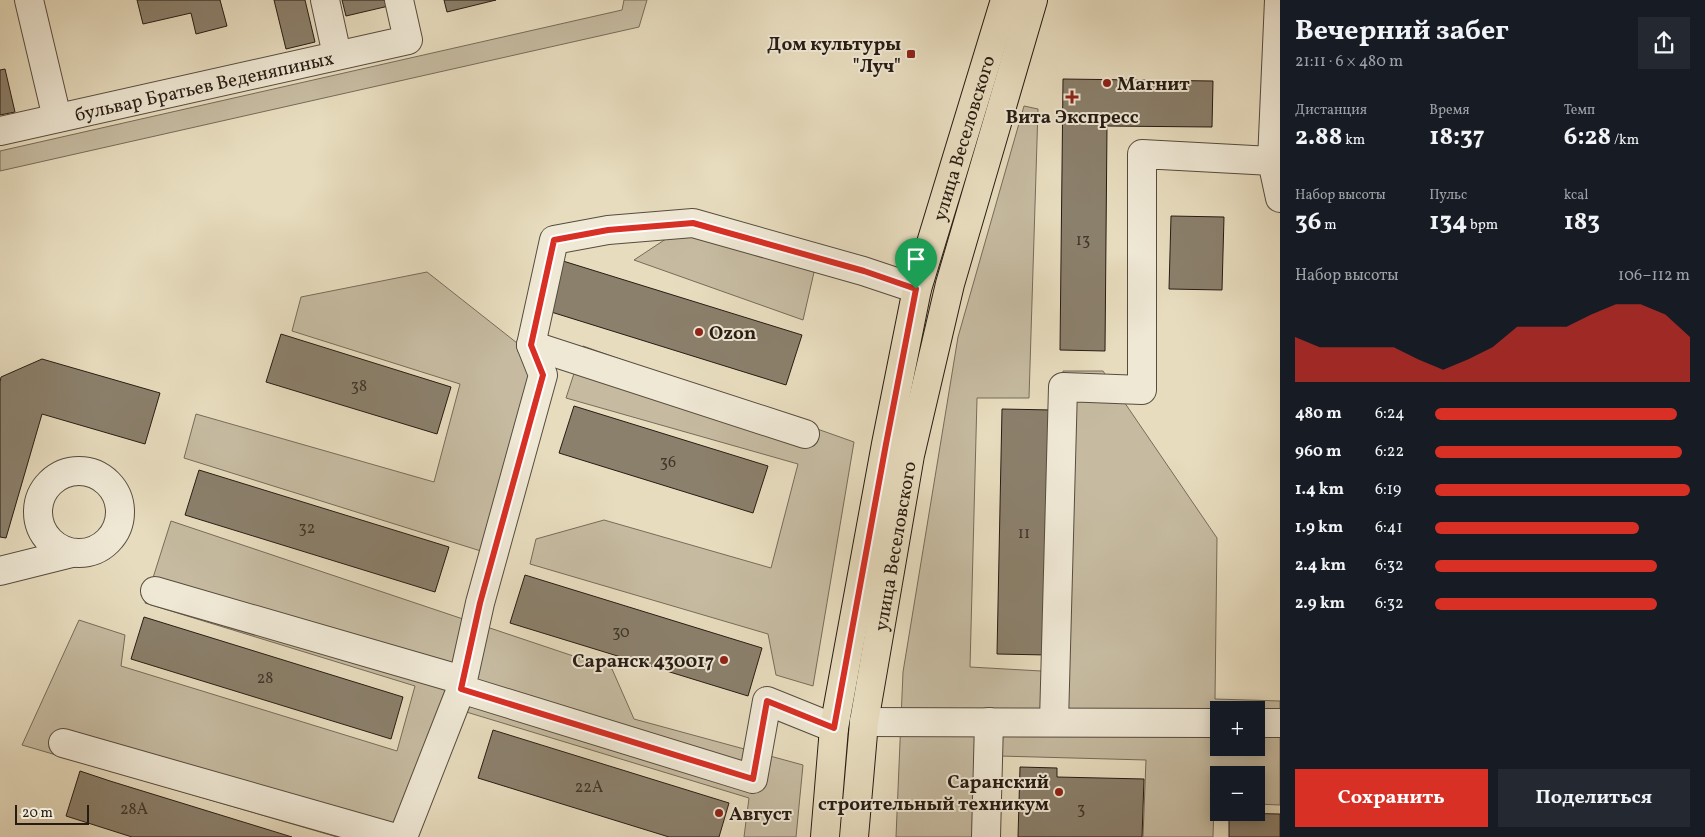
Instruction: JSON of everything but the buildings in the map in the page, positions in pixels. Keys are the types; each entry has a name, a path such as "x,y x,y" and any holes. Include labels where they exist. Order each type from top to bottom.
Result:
{"main road":[{"name":"улица Веселовского","path":"825,837 834,728 916,289 1005,0"},
{"name":"улица Веселовского","path":"854,837 864,722 910,455 947,293 1033,0"},
{"path":"834,728 864,722"}],"street":[{"path":"29,0 57,118"},
{"path":"325,0 337,55"},
{"name":"бульвар Братьев Веденяпиных","path":"0,131 408,40 399,0"},
{"path":"1279,0 1277,133 1272,160 1280,198"},
{"path":"1054,722 1063,387 1142,390 1142,154 1272,160"},
{"path":"404,837 462,684 480,603 543,375 531,345 554,240 608,230 693,223 864,271 916,289"},
{"path":"531,345 805,434"},
{"path":"0,571 72,553"},
{"path":"155,592 462,684 753,779 767,701 834,728"},
{"path":"864,722 1210,723"},
{"path":"986,837 989,722"},
{"path":"1265,723 1280,723"},
{"path":"63,743 392,837"}],"shaded area":[{"path":"624,0 647,0 639,27 0,171 0,151 622,10"},
{"path":"1024,106 1038,109 1029,398 977,398 970,667 1059,672 1063,371 1103,371 1217,538 1215,699 1280,701 1280,805 1265,804 1265,766 1210,766 1210,821 1213,821 1213,837 1143,837 1146,760 999,756 997,837 896,837 903,672 958,337"},
{"path":"681,229 815,268 803,320 634,260"},
{"path":"427,272 536,358 484,552 184,458 196,414 434,482 460,384 292,331 301,297"},
{"path":"583,346 854,442 813,686 776,675 768,634 530,564 536,539 604,520 771,568 798,464 566,398"},
{"path":"171,521 612,669 634,719 803,765 796,837 744,837 749,798 463,711 416,837 337,837 22,745 79,620 125,635 121,666 397,751 415,686 145,603"}],"place":[{"name":"Дом культуры \"Луч\"","path":"911,54"},
{"name":"Магнит","path":"1107,83"},
{"name":"Вита Экспресс","path":"1072,97"},
{"name":"Ozon","path":"699,332"},
{"name":"Саранск 430017","path":"724,660"},
{"name":"Саранский строительный техникум","path":"1059,792"},
{"name":"Август","path":"719,813"}],"route":[{"path":"693,223 864,271 916,289 834,728 767,701 753,779 461,689 480,603 543,375 531,345 554,240 608,230 693,223"}]}
